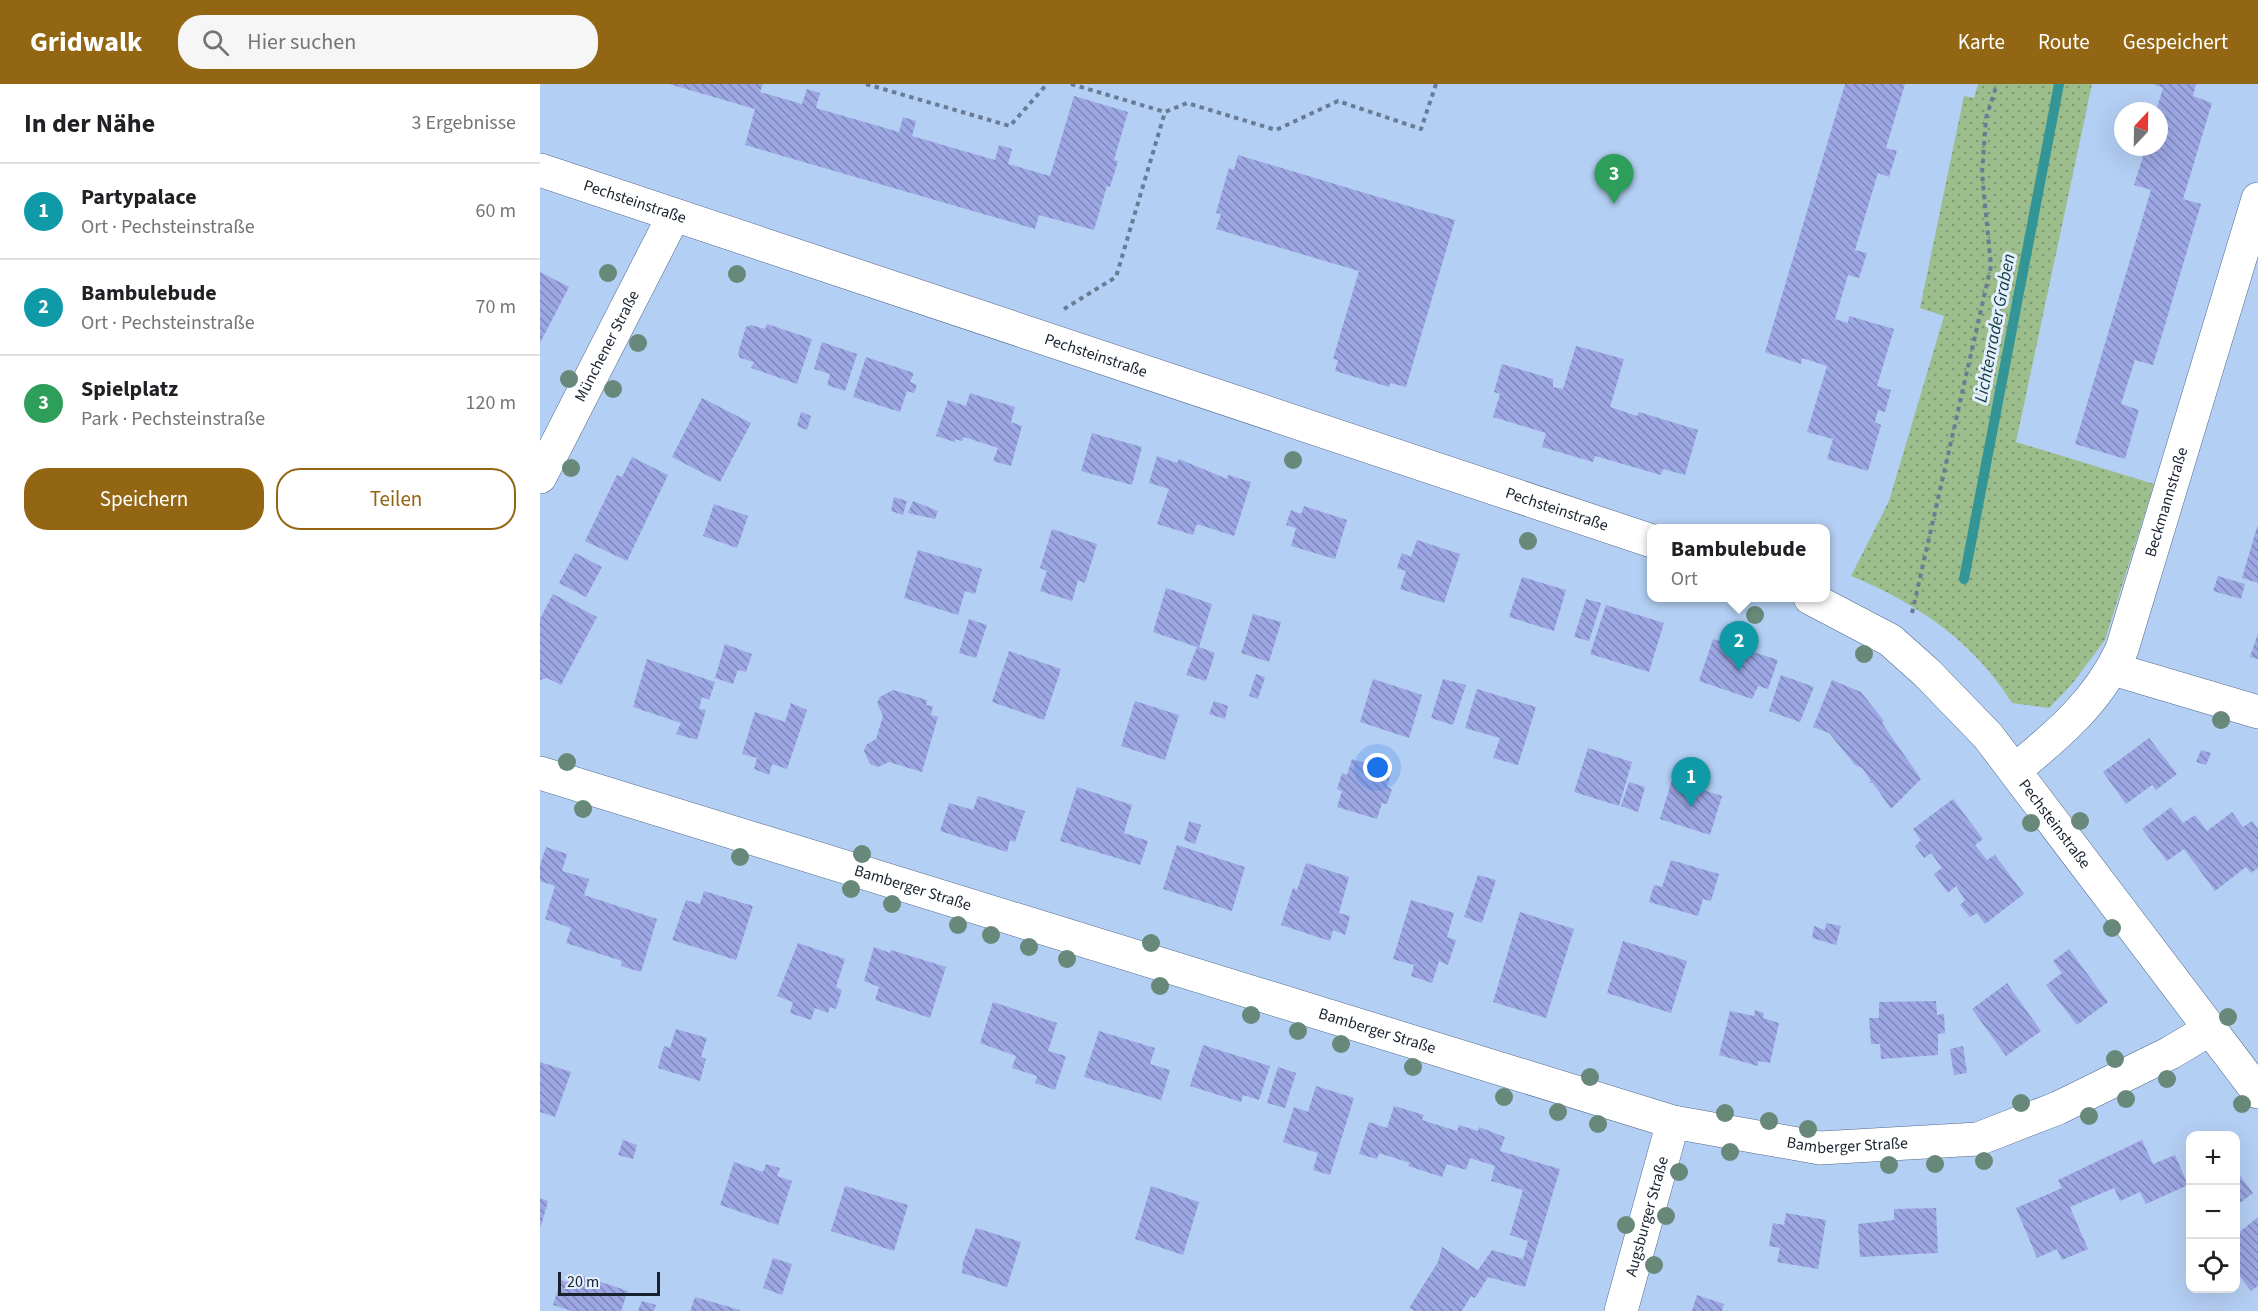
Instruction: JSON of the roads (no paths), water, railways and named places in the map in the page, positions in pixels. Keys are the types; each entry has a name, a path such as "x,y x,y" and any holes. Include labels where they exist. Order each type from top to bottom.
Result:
{"street":[{"name":"Pechsteinstraße","path":"540,170 1647,539"},
{"name":"Beckmannstraße","path":"2016,770 2061,732 2097,693 2113,669 2130,629 2258,199"},
{"name":"Münchener Straße","path":"540,477 674,215"},
{"name":"Pechsteinstraße","path":"1819,602 1890,640 1960,705 2016,770 2258,1092"},
{"path":"2113,669 2258,712"},
{"name":"Bamberger Straße","path":"540,772 1673,1122 1820,1148 1978,1139 2058,1108 2170,1053 2210,1029"},
{"name":"Augsburger Straße","path":"1621,1311 1673,1122"}],"waterway":[{"name":"Lichtenrader Graben","path":"1964,579 2059,84"}],"place":[{"name":"Spielplatz","path":"1614,204"},
{"name":"Bambulebude","path":"1739,671"},
{"name":"Partypalace","path":"1691,807"}]}
